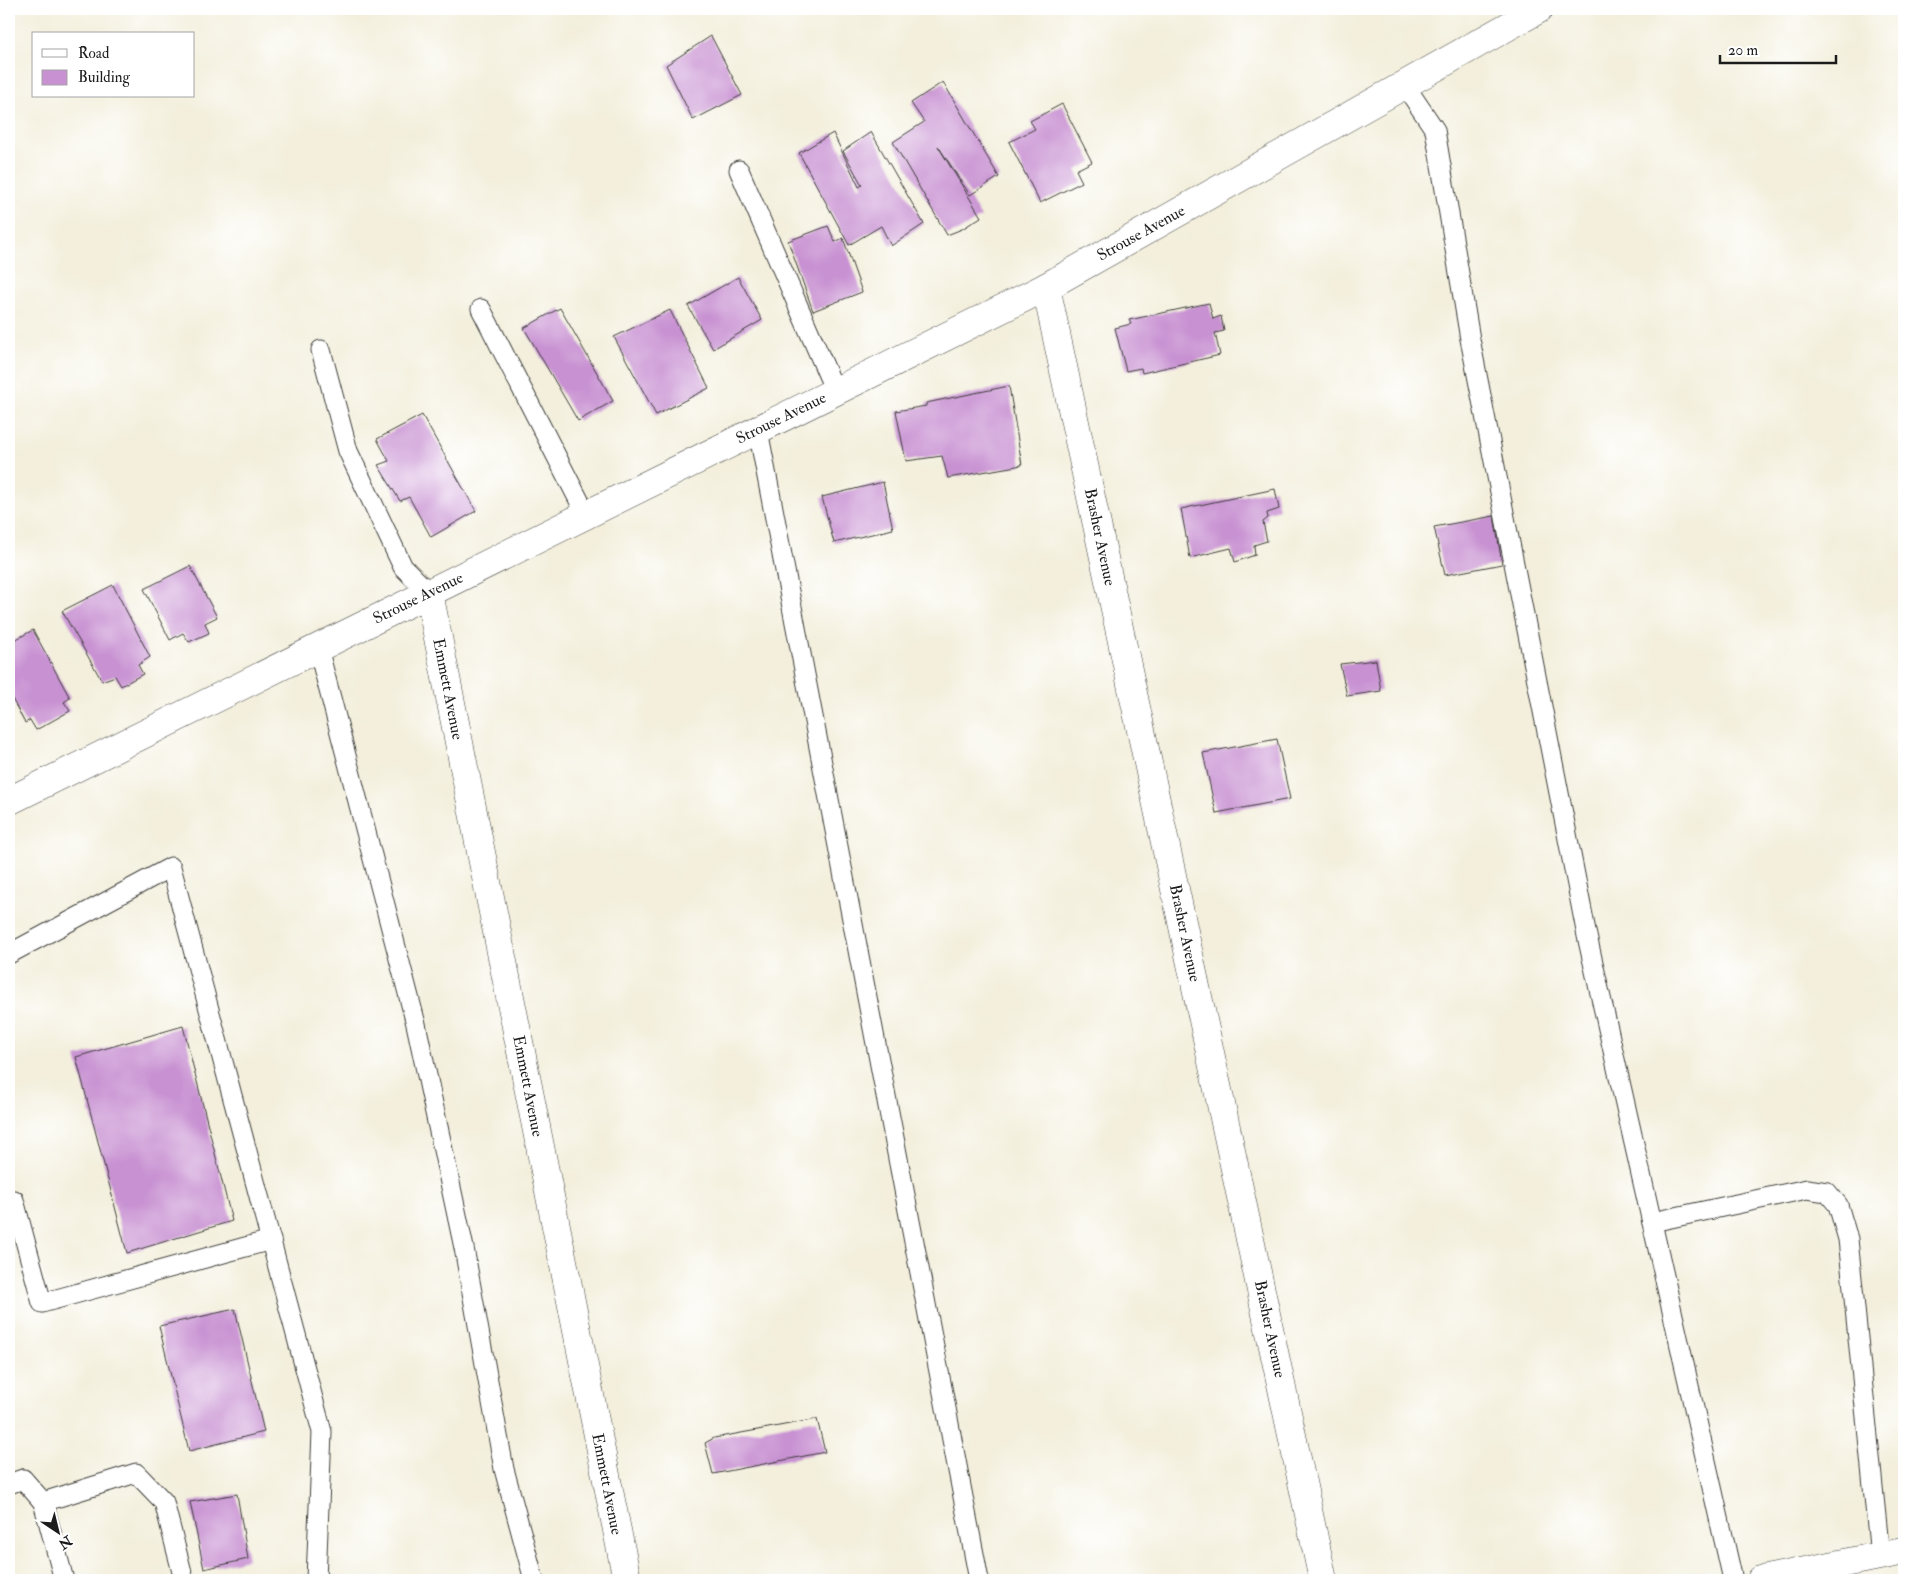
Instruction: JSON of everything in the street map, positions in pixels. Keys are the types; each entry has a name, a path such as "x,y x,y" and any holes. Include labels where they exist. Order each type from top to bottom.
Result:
{"street":[{"name":"Strouse Avenue","path":"9,801 1046,287 1538,9"},
{"name":"Brasher Avenue","path":"1046,287 1323,1580"},
{"name":"Emmett Avenue","path":"428,593 627,1580"},
{"path":"1761,1580 1892,1554"}],"lane":[{"path":"1404,84 1435,130 1470,339 1587,936 1733,1580"},
{"path":"739,170 835,391"},
{"path":"481,309 586,514"},
{"path":"321,350 348,451 403,567 428,593"},
{"path":"758,430 979,1580"},
{"path":"318,648 416,1024 464,1248 504,1469 534,1580"},
{"path":"9,954 171,867 322,1432 316,1580"},
{"path":"1652,1222 1807,1189 1827,1192 1838,1205 1848,1239 1892,1554"},
{"path":"9,1202 14,1200 42,1303 271,1240"},
{"path":"43,1502 136,1473 164,1502 184,1580"},
{"path":"9,1484 24,1479 43,1502 64,1580"}],"building":[{"path":"711,36 742,95 693,120 666,65"},
{"path":"943,82 999,177 970,195 938,146 981,217 962,229 947,235 893,142 924,122 911,103"},
{"path":"1062,104 1092,162 1076,170 1082,182 1040,203 1009,142 1035,129 1030,121"},
{"path":"871,132 924,224 891,246 881,226 849,245 799,153 833,133 859,187 862,185 843,151"},
{"path":"828,226 835,242 843,238 862,292 813,311 788,241"},
{"path":"738,277 762,320 713,349 688,306"},
{"path":"1209,303 1213,319 1221,316 1224,331 1215,333 1220,355 1142,373 1141,368 1126,371 1115,328 1131,324 1129,320"},
{"path":"560,308 613,401 578,421 524,328"},
{"path":"670,310 709,388 656,415 614,337"},
{"path":"1009,386 1022,465 948,478 942,456 906,461 896,411 926,406 926,403"},
{"path":"422,415 476,511 431,537 409,497 400,501 378,465 389,461 377,439"},
{"path":"883,482 893,529 834,543 822,497"},
{"path":"1275,489 1279,509 1267,513 1268,518 1263,522 1267,541 1254,545 1255,555 1235,562 1231,548 1190,558 1181,509"},
{"path":"1494,516 1502,564 1445,575 1434,527"},
{"path":"190,566 217,617 205,623 209,633 189,642 183,633 170,640 144,589"},
{"path":"113,585 150,657 138,665 143,674 121,686 115,676 102,681 62,611"},
{"path":"33,630 70,698 64,702 70,711 36,730 30,720 25,723 9,693 9,643"},
{"path":"1376,660 1381,691 1347,696 1340,664"},
{"path":"1277,739 1290,799 1216,813 1203,753"},
{"path":"183,1026 232,1221 127,1253 76,1057"},
{"path":"235,1309 264,1432 189,1451 159,1326"},
{"path":"817,1419 825,1452 713,1474 705,1443 714,1438"},
{"path":"237,1494 248,1559 204,1569 190,1502"}]}
